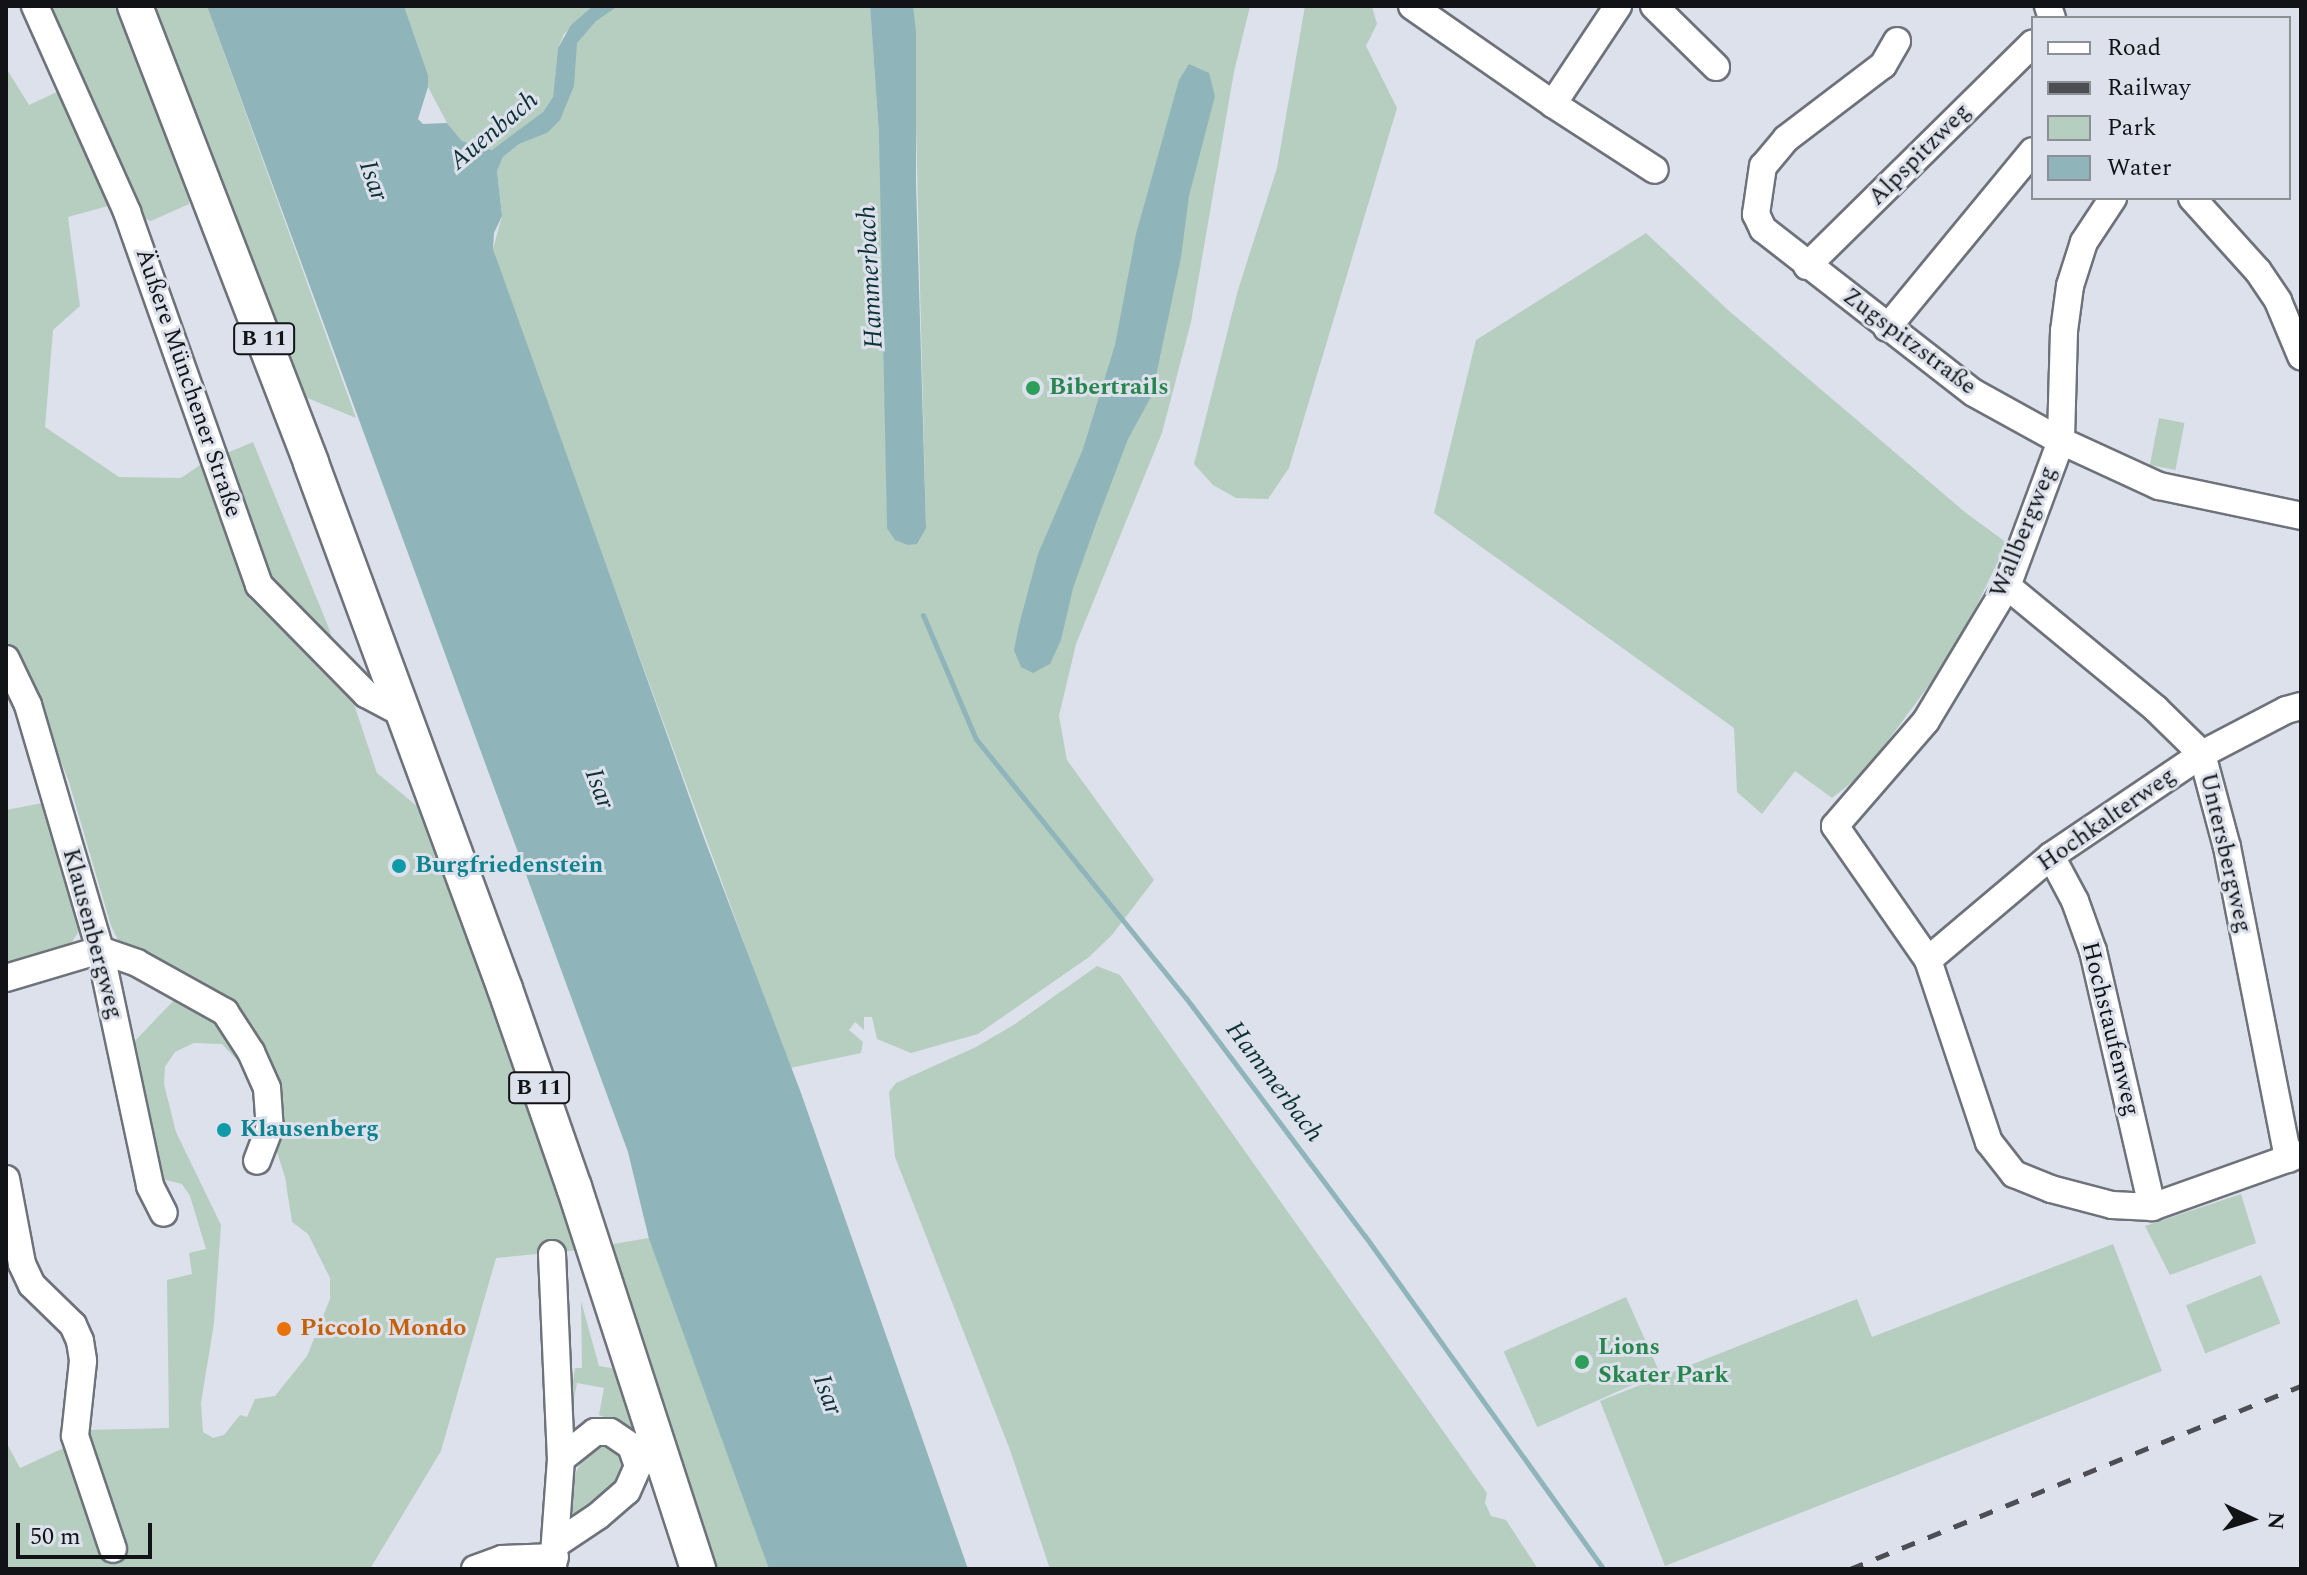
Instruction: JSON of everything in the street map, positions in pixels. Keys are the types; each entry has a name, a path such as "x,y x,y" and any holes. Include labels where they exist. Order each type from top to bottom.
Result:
{"main road":[{"name":"B 11","path":"135,6 311,463 574,1187 698,1569"}],"street":[{"name":"Äußere Münchener Straße","path":"35,6 127,212 259,585 366,694 401,713"},
{"path":"1412,6 1655,170"},
{"path":"1654,6 1716,67"},
{"path":"1553,104 1605,10"},
{"name":"Zugspitzstraße","path":"1897,41 1883,65 1786,139 1763,166 1756,214 1763,229 1974,393 2061,441 2159,486 2301,516"},
{"name":"Alpspitzweg","path":"1807,266 2031,45"},
{"path":"1887,328 2031,153"},
{"name":"Wallbergweg","path":"1928,960 1835,826 1926,721 2007,586 2061,441 2064,331 2070,286 2084,242 2112,200"},
{"path":"2194,200 2258,271 2278,301 2301,356"},
{"name":"Untersbergweg","path":"2007,586 2156,709 2202,754 2227,847 2294,1156"},
{"name":"Klausenbergweg","path":"6,659 28,705 100,950 150,1186 164,1213"},
{"name":"Hochkalterweg","path":"1928,960 2051,856 2202,754 2286,710 2301,706"},
{"name":"Hochstaufenweg","path":"2051,856 2075,901 2093,951 2152,1207"},
{"path":"6,978 100,950 137,963 225,1012 251,1052 267,1088 270,1127 257,1161"},
{"path":"1928,960 1989,1142 2014,1174 2051,1189 2112,1205 2152,1207 2294,1156"},
{"path":"6,1179 22,1264 32,1285 73,1325 80,1341 83,1361 75,1436 113,1549"},
{"path":"552,1254 561,1459 555,1557"},
{"path":"475,1569 502,1559 555,1557 627,1491 638,1466 631,1446 610,1432 595,1432 561,1459"}],"green space":[{"path":"29,6 120,6 188,177 189,204 151,221 108,206 68,217 80,306 53,330 45,427 119,477 181,478 203,463 253,442 328,626 377,773 423,811 580,1250 496,1258 441,1451 370,1569 6,1569 6,1442 20,1468 68,1446 107,1564 120,1561 85,1430 169,1428 167,1280 192,1274 189,1253 206,1249 190,1196 182,1184 162,1179 131,1045 178,996 118,940 111,926 69,782 38,702 6,644 6,68 29,105 63,89","holes":["194,1043 222,1044 240,1063 267,1121 285,1177 292,1222 308,1234 330,1278 330,1299 307,1356 275,1396 255,1399 247,1417 240,1415 224,1435 213,1438 203,1432 201,1403 214,1323 221,1225 176,1132 164,1084 165,1067 175,1052"]},
{"path":"151,6 207,6 356,418 300,395"},
{"path":"404,6 593,6 564,34 558,48 553,97 543,112 493,150 462,141 447,123 428,87 428,75"},
{"path":"618,6 870,6 879,134 926,528 913,6 1250,6 1234,72 1191,322 1162,433 1076,644 1059,716 1067,760 1154,880 1112,935 1089,957 978,1034 911,1053 877,1039 872,1017 864,1017 864,1030 855,1022 849,1030 863,1042 861,1053 790,1068 506,292 493,249 502,216 497,171 503,157 519,144 547,133 575,62 576,43 596,20"},
{"path":"1305,6 1372,6 1377,24 1366,46 1397,108 1289,468 1268,499 1236,498 1213,485 1194,464 1238,290 1277,168"},
{"path":"1646,233 1728,310 1966,513 2007,543 1955,650 1864,773 1832,798 1795,771 1762,814 1737,792 1734,728 1434,513 1476,340"},
{"path":"2159,418 2185,423 2175,470 2150,465"},
{"path":"48,802 80,929 72,942 59,948 6,963 6,810"},
{"path":"1097,966 1120,975 1487,1493 1485,1503 1491,1516 1506,1520 1538,1569 1050,1569 1010,1450 895,1157 889,1092 896,1083 976,1047 1015,1024"},
{"path":"2241,1194 2256,1243 2170,1275 2145,1226"},
{"path":"649,1238 769,1569 718,1569 607,1245"},
{"path":"2113,1244 2162,1371 1665,1566 1600,1401 1857,1299 1872,1337"},
{"path":"2261,1275 2280,1323 2205,1354 2186,1305"},
{"name":"Lions Skater Park","path":"1626,1297 1660,1373 1537,1427 1504,1352"},
{"path":"581,1301 599,1366 617,1369 641,1425 635,1430 599,1415 604,1388 577,1383 573,1403 570,1402 575,1368 582,1368"},
{"path":"601,1441 619,1447 627,1473 576,1515 569,1514 572,1480 584,1457"}],"water":[{"name":"Isar","path":"207,6 404,6 428,75 428,87 418,119 423,124 447,123 462,141 492,150 543,112 553,97 558,48 571,25 593,6 618,6 596,21 577,43 574,86 560,120 547,133 519,144 503,157 497,171 502,216 494,233 493,249 704,838 801,1093 968,1569 769,1569 649,1239 628,1152"},
{"path":"870,6 913,6 916,32 916,183 926,528 917,544 908,545 895,540 887,528 879,134"},
{"path":"1189,64 1209,73 1215,96 1189,196 1181,257 1152,395 1128,439 1098,518 1073,588 1061,640 1050,664 1033,673 1021,667 1014,650 1019,625 1038,554 1083,449 1115,345 1136,234 1179,80"}],"waterway":[{"name":"Hammerbach","path":"923,615 976,739 1186,998 1365,1236 1603,1569"}],"railway":[{"path":"1850,1569 2301,1386"}],"place":[{"name":"Bibertrails","path":"1033,388"},
{"name":"Burgfriedenstein","path":"399,866"},
{"name":"Klausenberg","path":"224,1130"},
{"name":"Piccolo Mondo","path":"284,1329"},
{"name":"Lions Skater Park","path":"1582,1362"}],"water label":[{"name":"Auenbach","path":"494,131"}]}
